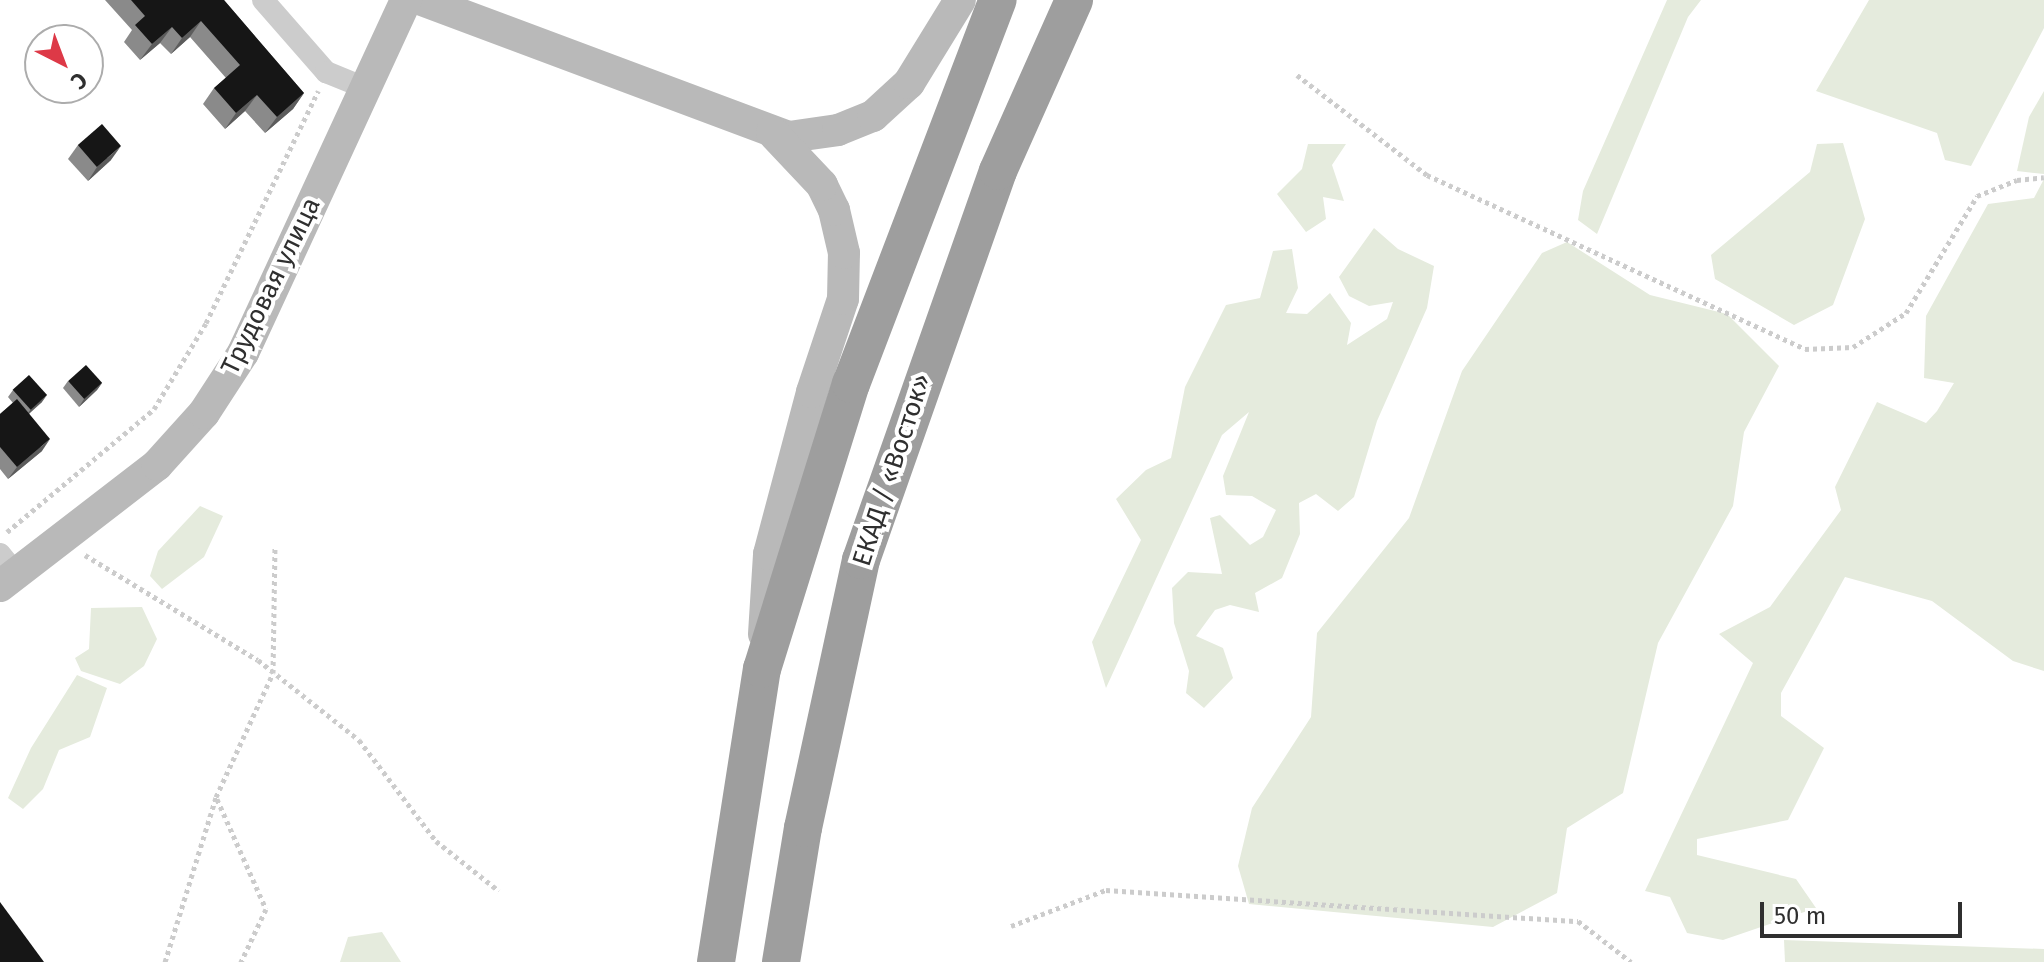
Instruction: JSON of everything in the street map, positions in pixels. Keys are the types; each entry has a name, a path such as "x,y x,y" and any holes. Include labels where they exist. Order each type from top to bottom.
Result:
{"highway":[{"path":"716,962 762,669 871,327 998,0"},
{"name":"ЕКАД / «Восток»","path":"781,962 803,828 861,560 998,171 1074,0"}],"main road":[{"name":"Трудовая улица","path":"5,571 61,540 157,465 204,413 243,353 406,0"},
{"path":"422,0 789,137 819,134 873,116 909,83 960,0"},
{"path":"762,669 769,554 812,392 843,299 844,268 834,210 822,185 772,132"}],"street":[{"path":"263,0 326,72 365,88"}],"path":[{"path":"0,537 114,448 154,409 206,323 326,72"},
{"path":"1297,75 1427,175 1805,349 1853,347 1906,313 1977,196 2017,180 2044,177"},
{"path":"61,540 273,673 359,740 436,841 499,891"},
{"path":"165,962 216,797 273,673 275,546"},
{"path":"216,797 266,909 241,962"},
{"path":"1011,926 1106,890 1578,921 1631,962"}],"shaded area":[{"path":"1667,0 1701,0 1688,17 1597,234 1578,220 1583,191"},
{"path":"1869,0 2044,0 2044,28 1971,166 1945,160 1937,133 1816,91"},
{"path":"2044,91 2044,174 2017,171 2029,117"},
{"path":"1843,143 1865,219 1833,305 1794,325 1715,279 1711,255 1810,172 1817,144"},
{"path":"1308,144 1346,144 1332,165 1344,201 1323,197 1326,219 1306,232 1277,194 1302,169"},
{"path":"2044,179 2044,671 2013,661 1932,601 1845,577 1781,693 1781,716 1824,748 1788,820 1697,839 1697,855 1796,879 1816,908 1723,940 1687,933 1670,897 1645,891 1753,663 1719,634 1770,607 1841,510 1835,487 1877,402 1926,423 1937,411 1954,383 1924,378 1926,316 1988,204 2034,198"},
{"path":"1374,228 1398,249 1434,266 1427,308 1377,421 1354,497 1338,511 1316,494 1299,503 1300,534 1282,578 1255,593 1259,612 1230,605 1215,610 1196,636 1223,648 1233,678 1204,708 1186,693 1189,671 1174,623 1172,588 1188,572 1222,574 1210,518 1220,515 1250,545 1263,537 1276,510 1252,496 1226,495 1223,476 1249,412 1222,435 1106,688 1092,642 1141,540 1116,499 1146,470 1171,458 1185,387 1226,305 1260,298 1273,251 1292,249 1298,288 1286,313 1307,314 1330,293 1351,323 1347,345 1387,319 1393,302 1369,306 1349,296 1339,277"},
{"path":"1567,242 1650,295 1727,314 1779,366 1744,432 1733,506 1658,643 1623,793 1567,828 1557,893 1493,927 1249,904 1238,866 1252,808 1311,717 1317,633 1409,518 1462,371 1542,253"},
{"path":"200,506 223,516 204,557 162,589 150,576 158,551"},
{"path":"142,607 157,639 144,666 120,684 81,671 75,658 89,649 91,608"},
{"path":"77,675 107,688 90,737 59,750 43,789 23,809 8,798 31,748"},
{"path":"382,932 401,962 340,962 348,937"},
{"path":"1784,940 2044,949 2044,962 1785,962"}],"building":[{"path":"131,0 224,0 304,93 277,117 257,95 236,113 214,88 240,65 201,21 182,38 172,27 152,44 135,25 145,16"},
{"path":"102,124 121,146 97,167 78,145"},
{"path":"86,365 102,383 84,399 68,381"},
{"path":"29,375 47,395 31,410 13,390"},
{"path":"17,399 50,439 17,467 0,447 0,414"},
{"path":"0,902 44,962 0,962"}]}
